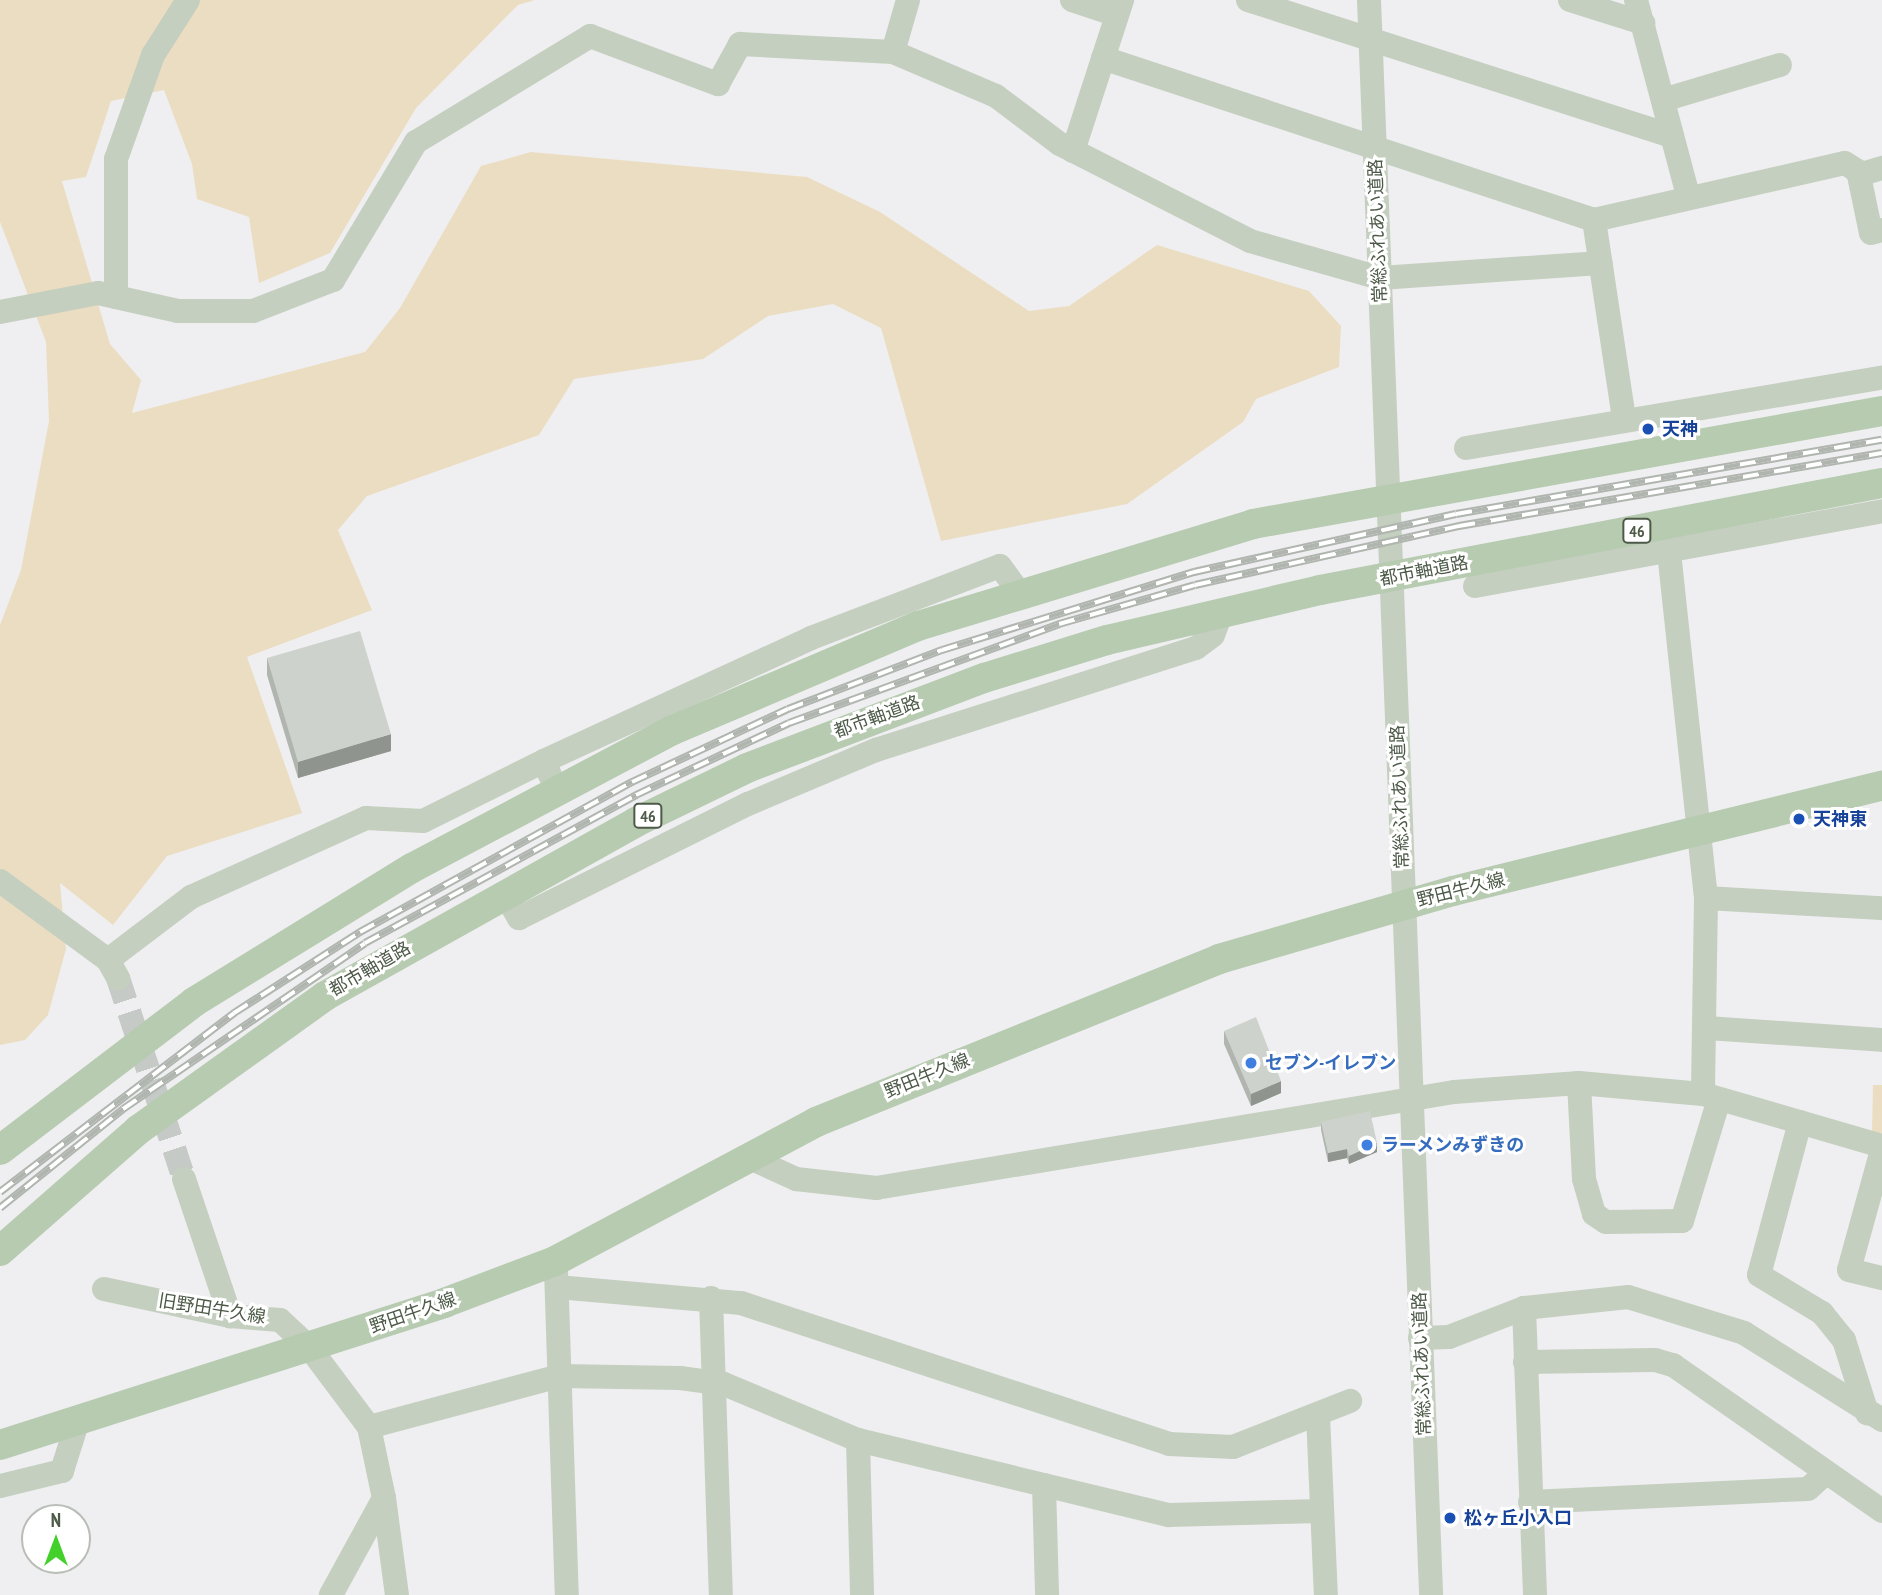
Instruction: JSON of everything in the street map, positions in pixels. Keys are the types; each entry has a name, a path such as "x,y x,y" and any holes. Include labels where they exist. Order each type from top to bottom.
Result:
{"main road":[{"path":"0,1150 194,1002 412,869 673,730 1018,591 1253,524 1564,464 1882,411"},
{"name":"都市軸道路","path":"0,1251 138,1130 280,1028 505,894 747,768 856,723 1107,640 1222,614 1392,577 1612,549 1874,499"},
{"name":"野田牛久線","path":"0,1445 77,1423 309,1347 556,1274 750,1158 903,1085 1219,959 1405,904 1882,786"}],"street":[{"path":"116,297 116,159 153,55 188,0"},
{"path":"893,52 908,0"},
{"path":"1072,0 1119,7 1073,151"},
{"path":"1248,0 1672,136"},
{"name":"常総ふれあい道路","path":"1369,0 1431,1595"},
{"path":"1570,0 1644,9 1663,100 1688,196"},
{"path":"0,312 97,293 178,311 253,311 333,280 416,142 590,36 718,84 740,44 893,52 996,96 1073,151 1250,242 1380,278 1600,263"},
{"path":"1103,58 1594,220 1688,196 1845,163 1870,170 1871,233 1882,230"},
{"path":"1663,100 1780,65"},
{"path":"1594,220 1624,419"},
{"path":"1466,448 1624,419 1882,378"},
{"path":"1559,431 1564,464"},
{"path":"1475,586 1612,549 1670,552 1874,499"},
{"path":"1579,1083 1584,1179 1594,1213 1606,1222 1682,1221 1711,1096 1707,1028 1706,898 1701,830 1670,552"},
{"path":"0,881 113,969 203,891 366,818 423,821 544,761 811,638 1000,566 1018,591"},
{"path":"544,761 558,791"},
{"path":"1706,898 1882,908"},
{"path":"1707,1028 1882,1040"},
{"path":"750,1158 796,1179 876,1188 1518,1084 1579,1083 1711,1096 1882,1148 1849,1270 1882,1278"},
{"path":"1800,1122 1759,1275 1822,1313 1844,1340 1875,1417"},
{"path":"184,1178 230,1316"},
{"path":"567,1595 556,1274 711,1298 1169,1444 1233,1447 1350,1401"},
{"name":"旧野田牛久線","path":"104,1289 230,1316 280,1320 309,1347 369,1427"},
{"path":"1420,1338 1449,1337 1524,1308 1628,1297 1675,1307 1744,1333 1875,1417"},
{"path":"711,1298 721,1595"},
{"path":"1524,1308 1535,1595"},
{"path":"1525,1362 1655,1360 1673,1365 1882,1511"},
{"path":"397,1595 384,1498 369,1427 560,1376 713,1382 858,1440 1170,1515 1322,1511"},
{"path":"1318,1415 1326,1595"},
{"path":"0,1486 62,1471 77,1423"},
{"path":"858,1440 862,1595"},
{"path":"1530,1502 1808,1489 1826,1473"},
{"path":"1044,1485 1047,1595"},
{"path":"331,1595 384,1498"}],"shaded area":[{"path":"0,0 535,0 518,5 416,108 330,253 259,283 249,217 197,199 192,164 164,90 111,101 86,177 62,181 110,344 141,380 132,413 365,352 400,308 481,166 531,152 807,177 880,212 1029,311 1069,306 1157,245 1309,291 1341,326 1339,367 1256,399 1243,422 1127,504 941,541 881,328 833,304 768,316 703,359 574,379 539,435 367,496 338,530 372,610 247,657 302,813 167,856 113,925 60,883 66,949 48,1015 25,1040 0,1045 0,625 21,570 49,421 46,342 0,222"},
{"path":"1873,1085 1882,1085 1882,1134 1872,1133"}],"building":[{"path":"360,631 391,734 298,762 267,658"},
{"name":"セブン-イレブン","path":"1256,1017 1281,1081 1251,1094 1224,1031"},
{"path":"1370,1111 1377,1143 1349,1156 1347,1149 1328,1153 1321,1122"}],"tunnel":[{"path":"118,978 184,1179"}],"railway":[{"path":"0,1192 234,1013 360,932 632,782 788,709 942,650 1194,572 1456,514 1882,440"},
{"path":"0,1208 123,1109 365,943 636,795 789,723 1059,624 1195,585 1459,526 1882,453"}],"place":[{"name":"天神","path":"1648,429"},
{"name":"天神東","path":"1799,819"},
{"name":"セブン-イレブン","path":"1251,1063"},
{"name":"ラーメンみずきの","path":"1367,1145"},
{"name":"松ヶ丘小入口","path":"1450,1518"}]}
